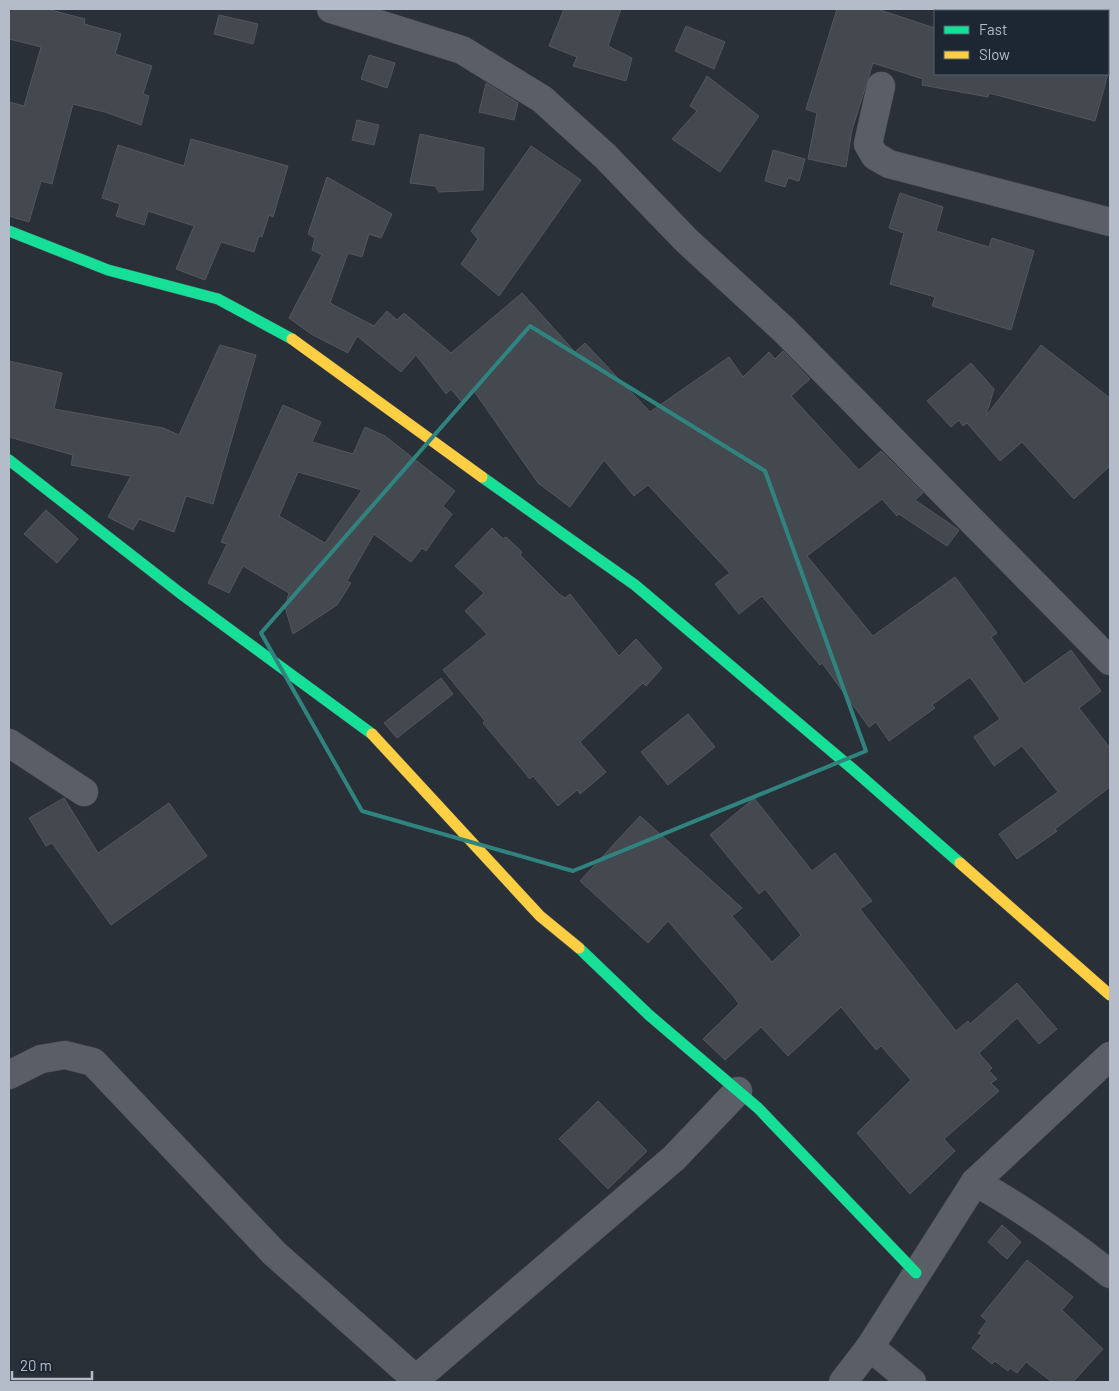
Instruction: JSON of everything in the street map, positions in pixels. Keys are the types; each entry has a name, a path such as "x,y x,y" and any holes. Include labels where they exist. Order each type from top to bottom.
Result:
{"street":[{"path":"331,9 462,50 542,99 605,156 687,241 783,329 1110,661"},
{"path":"881,86 868,144 875,156 889,164 1110,222"},
{"path":"9,231 108,270 218,299 285,334 349,382 635,585 855,771 1110,995"},
{"path":"9,460 180,593 368,730 540,916 585,953 648,1015 758,1108 916,1273"},
{"path":"9,743 84,792"},
{"path":"9,1075 41,1059 65,1055 93,1062 274,1253 417,1381 674,1158 738,1091"},
{"path":"843,1382 870,1347 975,1182 1110,1056"},
{"path":"975,1182 1021,1207 1069,1241 1110,1274"},
{"path":"870,1347 912,1382"}],"highlighted area":[{"path":"530,326 765,471 866,751 573,871 362,811 261,633"}],"building":[{"path":"9,9 47,9 85,19 84,24 121,34 115,54 152,66 143,94 149,96 141,125 105,112 73,104 52,184 41,181 29,222 9,216 9,102 24,106 41,47 9,39"},
{"path":"564,9 621,9 608,46 632,58 626,81 573,66 577,57 549,46"},
{"path":"837,9 877,9 934,28 934,75 1108,75 1095,121 989,93 988,97 922,85 923,79 873,63 852,130 846,167 808,159 817,113 806,109"},
{"path":"219,15 258,24 253,44 214,34"},
{"path":"686,26 725,42 714,69 675,51"},
{"path":"369,55 395,63 387,88 361,79"},
{"path":"707,76 759,116 720,172 672,139 697,111 690,106"},
{"path":"486,83 518,103 514,120 479,112"},
{"path":"357,120 379,125 374,145 352,140"},
{"path":"420,134 484,148 483,190 439,192 435,186 410,183"},
{"path":"191,139 288,166 273,217 269,215 262,237 259,236 254,252 221,242 205,280 176,269 194,226 148,211 144,225 116,216 120,204 102,198 118,145 184,166"},
{"path":"531,146 581,180 499,296 461,264 478,239 471,231"},
{"path":"773,150 805,159 799,181 788,178 785,187 765,181"},
{"path":"327,177 392,214 381,238 369,234 362,257 348,253 330,303 374,326 387,311 397,320 404,313 451,353 522,293 575,352 585,343 650,412 729,357 743,377 769,352 775,359 783,351 810,379 791,396 859,470 881,451 923,493 915,500 959,530 947,546 899,514 897,516 882,499 807,556 873,636 955,577 997,633 991,637 1024,684 1071,650 1101,691 1079,708 1110,748 1110,787 1055,829 1057,831 1017,859 999,834 1058,792 1022,746 994,766 974,737 1000,719 970,677 932,705 935,708 889,741 876,722 869,727 822,663 820,665 762,596 739,614 715,584 730,573 648,485 634,496 604,460 570,507 538,483 474,391 461,401 451,389 446,394 416,355 401,372 357,336 348,353 311,334 289,318 322,255 312,250 315,238 308,234"},
{"path":"900,193 943,207 936,231 989,247 992,238 1034,251 1011,330 932,306 935,297 890,284 904,233 889,228"},
{"path":"220,345 256,355 213,504 186,496 174,532 139,519 133,530 108,517 131,476 71,465 73,455 9,437 9,361 62,373 54,409 163,428 179,435"},
{"path":"1041,345 1110,398 1110,466 1074,499 1022,442 1000,461 967,423 963,426 959,420 951,427 927,401 971,363 994,389 986,416"},
{"path":"283,405 321,422 312,442 353,454 365,427 385,436 455,491 443,506 452,514 426,551 422,548 411,562 374,534 347,581 351,583 337,605 293,634 285,607 289,593 243,566 229,593 208,583 227,544 221,542","holes":["298,472 362,490 325,543 279,516"]},
{"path":"46,510 78,539 57,563 24,534"},
{"path":"492,528 503,539 506,537 522,552 520,555 559,594 565,598 570,594 619,656 636,639 662,668 646,686 643,683 580,742 606,772 580,794 577,790 558,806 533,776 530,779 483,723 485,721 443,670 487,634 465,611 484,593 455,566"},
{"path":"441,678 453,694 397,738 384,723"},
{"path":"688,714 715,747 668,785 641,752"},
{"path":"64,798 98,853 169,803 207,856 111,925 52,843 46,846 29,818"},
{"path":"754,798 812,871 835,853 872,901 860,909 956,1031 968,1021 970,1024 1017,983 1057,1029 1039,1044 1017,1018 979,1053 992,1068 989,1071 997,1079 991,1083 999,1091 944,1139 955,1151 910,1194 857,1133 911,1080 881,1046 876,1050 841,1007 788,1056 761,1027 725,1060 703,1039 739,1004 734,997 668,921 648,943 580,881 640,816 742,908 732,916 772,962 801,935 765,889 759,894 710,835"},
{"path":"598,1101 647,1151 608,1189 559,1139"},
{"path":"1002,1225 1021,1242 1007,1259 988,1242"},
{"path":"1027,1260 1073,1297 1062,1310 1103,1349 1073,1382 1052,1382 1026,1362 1017,1373 1010,1368 1008,1371 995,1361 992,1364 972,1348 982,1335 978,1333 987,1321 981,1316"}],"traffic: fast":[{"path":"9,231 108,270 218,299 292,339"},
{"path":"9,460 180,593 372,734"},
{"path":"482,477 635,585 855,771 960,863"},
{"path":"579,948 649,1015 758,1108 916,1273"}],"traffic: slow":[{"path":"292,339 482,477"},
{"path":"372,734 540,916 579,948"},
{"path":"960,863 1110,995"}]}
